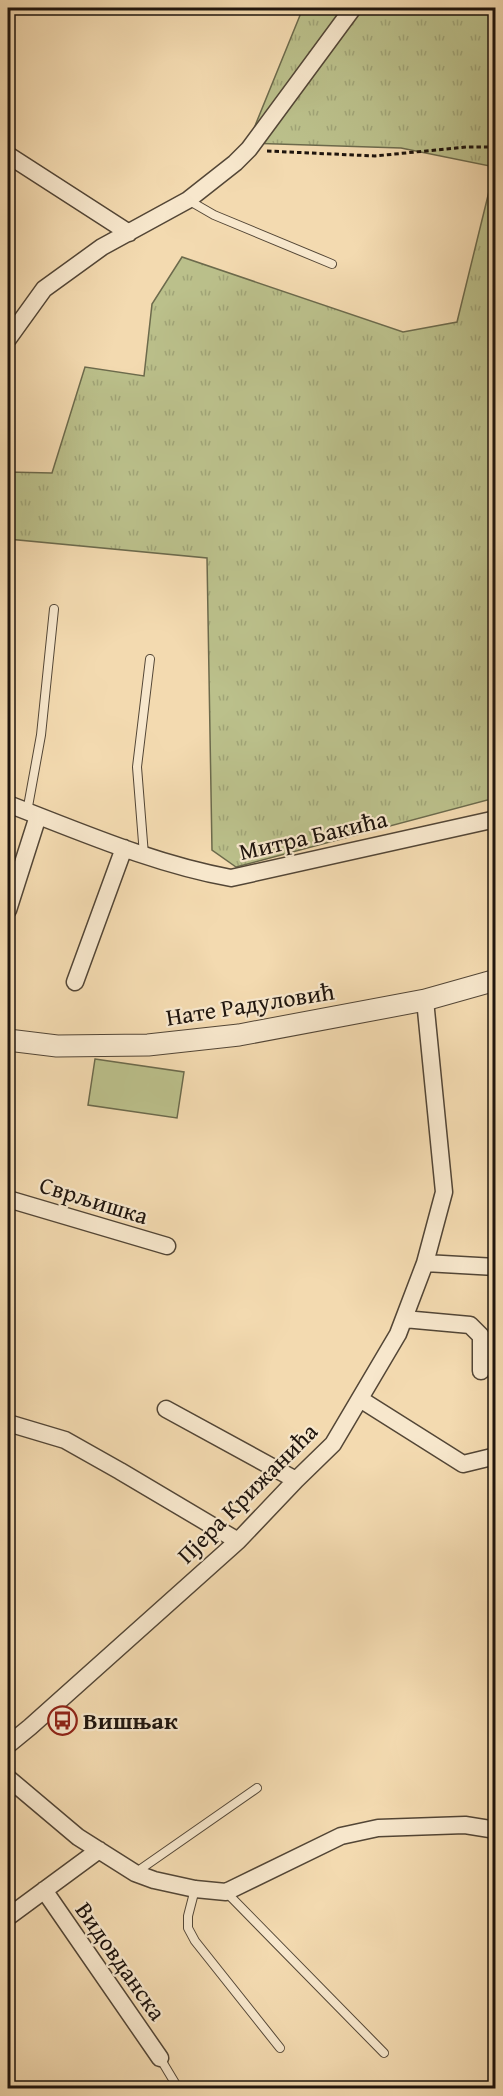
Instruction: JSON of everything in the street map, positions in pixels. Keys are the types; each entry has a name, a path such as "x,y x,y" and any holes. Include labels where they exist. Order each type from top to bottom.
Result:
{"street":[{"path":"8,339 44,289 102,247 188,200 235,163 249,149 353,8"},
{"path":"8,155 129,233"},
{"name":"Митра Бакића","path":"8,804 144,855 198,872 231,878 495,819"},
{"path":"8,910 32,814"},
{"path":"75,982 124,848"},
{"name":"Нате Радуловић","path":"8,1040 57,1046 148,1045 239,1035 425,1000 495,980"},
{"name":"Пјера Крижанића","path":"8,1745 238,1541 333,1444 398,1334 425,1263 444,1192 425,1000"},
{"name":"Сврљишка","path":"8,1199 167,1246"},
{"path":"425,1263 495,1267"},
{"path":"404,1319 470,1325 481,1336 481,1371"},
{"path":"360,1399 463,1464 495,1456"},
{"path":"166,1409 296,1480"},
{"path":"8,1423 65,1440 238,1541"},
{"path":"8,1778 78,1836 135,1874 195,1889 226,1892 341,1836 378,1828 465,1825 495,1830"},
{"name":"Видовданска","path":"8,1917 99,1850"},
{"name":"Видовданска","path":"44,1890 160,2058"}],"lane":[{"path":"188,200 214,215 332,264"},
{"path":"32,814 54,609"},
{"path":"144,855 137,767 150,659"},
{"path":"135,1874 257,1788"},
{"path":"195,1889 188,1916 188,1928 195,1941 280,2048"},
{"path":"226,1892 384,2053"},
{"path":"160,2058 178,2088"}],"path":[{"path":"249,149 375,156 466,147 495,147"}],"green space":[{"path":"303,8 354,8 363,12 365,8 495,8 495,167 401,148 248,143"},
{"path":"495,167 495,798 236,867 212,850 207,558 8,539 8,472 52,473 85,367 144,376 152,304 182,257 403,332 457,322"},
{"path":"95,1059 184,1072 177,1118 88,1105"}],"place":[{"name":"Вишњак","path":"62,1720"}]}
